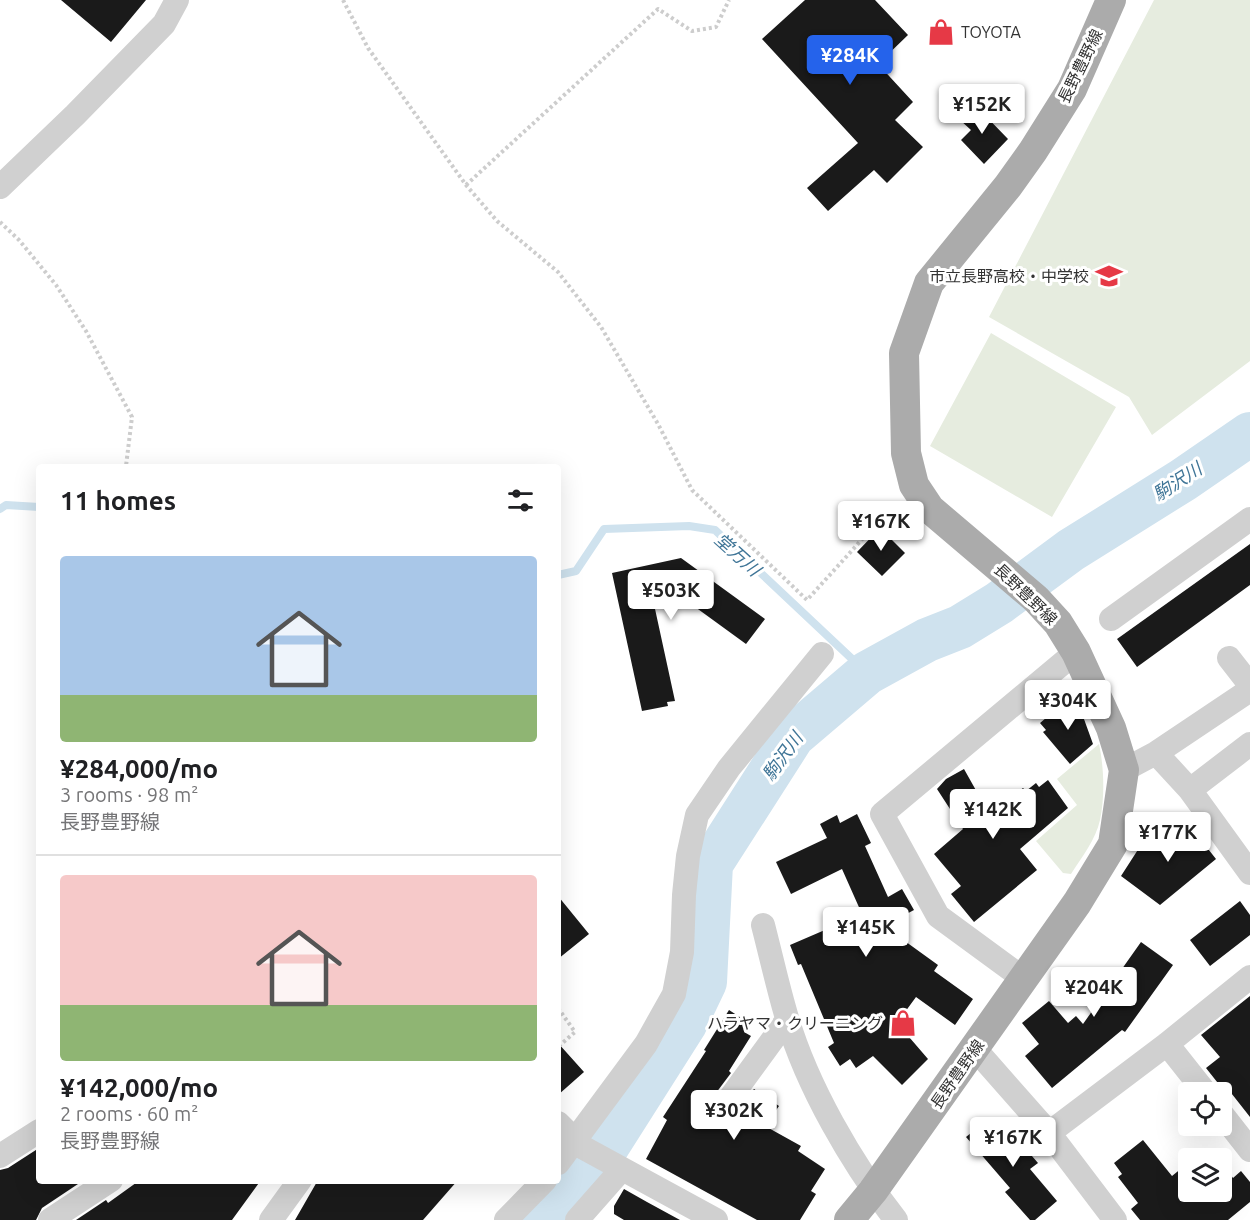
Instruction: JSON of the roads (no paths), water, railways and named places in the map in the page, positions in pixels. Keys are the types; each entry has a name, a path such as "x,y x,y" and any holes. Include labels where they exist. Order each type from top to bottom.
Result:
{"main road":[{"name":"長野豊野線","path":"849,1220 873,1191 975,1049 1077,903 1113,844 1124,770 1111,728 1076,652 1058,623 1036,599 930,508 914,485 906,453 904,353 929,283 1008,186 1033,151 1072,89 1110,0"}],"street":[{"path":"0,187 75,115 164,24 177,0"},
{"path":"1111,619 1250,519"},
{"path":"1024,979 938,916 882,814 1076,652"},
{"path":"561,1159 578,1144 646,1044 674,994 682,952 688,856 697,815 729,768 822,654"},
{"path":"1229,658 1250,685"},
{"path":"1124,770 1156,753 1250,690"},
{"path":"1190,790 1250,744"},
{"path":"1156,753 1190,790 1250,873"},
{"path":"763,925 787,1020 816,1092 873,1191 896,1220"},
{"path":"1049,1133 1167,1044 1250,977"},
{"path":"722,1109 787,1020"},
{"path":"1167,1044 1197,1082"},
{"path":"975,1049 1049,1133 1115,1220"},
{"path":"561,1126 578,1144 616,1167 716,1220"},
{"path":"1232,1127 1250,1150"},
{"path":"0,1156 36,1133"},
{"path":"577,1220 616,1167"},
{"path":"50,1220 105,1184"},
{"path":"271,1220 297,1184"},
{"path":"506,1220 541,1184"}],"waterway":[{"name":"駒沢川","path":"544,1220 586,1180 685,1024 705,982 711,864 793,736 867,673 927,640 960,627 999,603 1071,550 1183,480 1250,434"},
{"name":"堂万川","path":"0,509 6,505 36,507"},
{"name":"堂万川","path":"561,574 576,571 604,529 689,526 715,530 867,673"}],"place":[{"name":"TOYOTA","path":"941,32"},
{"name":"市立長野高校・中学校","path":"1109,276"},
{"name":"ハラヤマ・クリーニング","path":"903,1023"}]}
